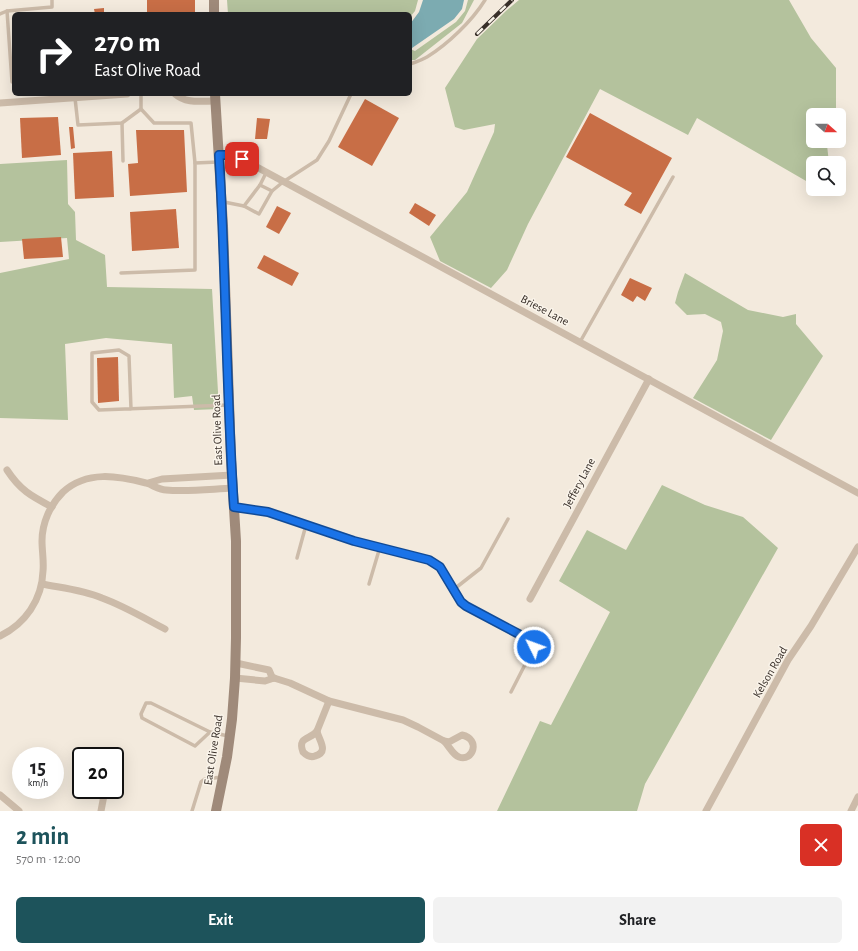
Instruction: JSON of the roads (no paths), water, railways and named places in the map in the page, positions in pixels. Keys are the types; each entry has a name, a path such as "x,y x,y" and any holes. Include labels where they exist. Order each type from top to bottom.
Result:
{"street":[{"path":"214,0 214,12"},
{"path":"0,103 30,97 75,98 101,96"},
{"path":"177,96 186,101 215,97"},
{"name":"East Olive Road","path":"215,97 222,202 229,405 236,541 235,678 230,737 216,811"},
{"name":"Briese Lane","path":"219,158 238,158 858,493"},
{"name":"Jeffery Lane","path":"530,599 649,379"},
{"path":"7,470 21,488 35,498 52,507"},
{"path":"0,636 15,627 24,619 38,597 44,570 42,539 44,527 52,507 66,490 82,480 104,476 115,476 148,483 164,490 233,488"},
{"path":"148,483 162,479 232,476"},
{"name":"Kelson Road","path":"706,811 788,660 811,626 858,547"},
{"path":"42,584 101,597 165,629"},
{"path":"236,663 269,670 272,678 300,686 330,701 403,720 444,741"},
{"path":"235,678 265,681 274,678"},
{"path":"317,731 330,701"},
{"path":"0,795 20,811"},
{"path":"850,811 858,798"},
{"path":"101,811 103,799"}],"lane":[{"path":"0,14 7,11 52,7 52,0"},
{"path":"412,63 426,57 442,46 469,22 482,2 485,0"},
{"path":"7,11 12,82"},
{"path":"121,272 195,270 195,163 191,123 154,123 141,109 141,96"},
{"path":"222,202 244,206 259,214 272,191 283,182 318,160 329,141 350,96"},
{"path":"75,98 78,125 122,123 141,109"},
{"path":"122,123 122,161"},
{"path":"195,163 219,158"},
{"path":"244,206 252,198 266,173"},
{"path":"580,342 673,177"},
{"path":"260,185 272,191"},
{"path":"260,202 264,204"},
{"path":"131,409 129,356 119,350 92,353 92,402 99,410 131,409 229,405"},
{"path":"234,507 268,512 354,541 429,560 435,563 440,567 461,602 534,643 534,647 512,692"},
{"path":"453,590 481,568 508,519"},
{"path":"297,558 306,525"},
{"path":"369,584 380,547"},
{"path":"210,732 195,746 142,718 141,714 146,703 151,703 210,732 230,737"},
{"path":"192,811 201,782 205,779 223,777"}],"water":[{"path":"423,0 464,0 462,9 454,19 412,48 412,21 419,12"}],"railway":[{"path":"477,34 512,0"}]}
